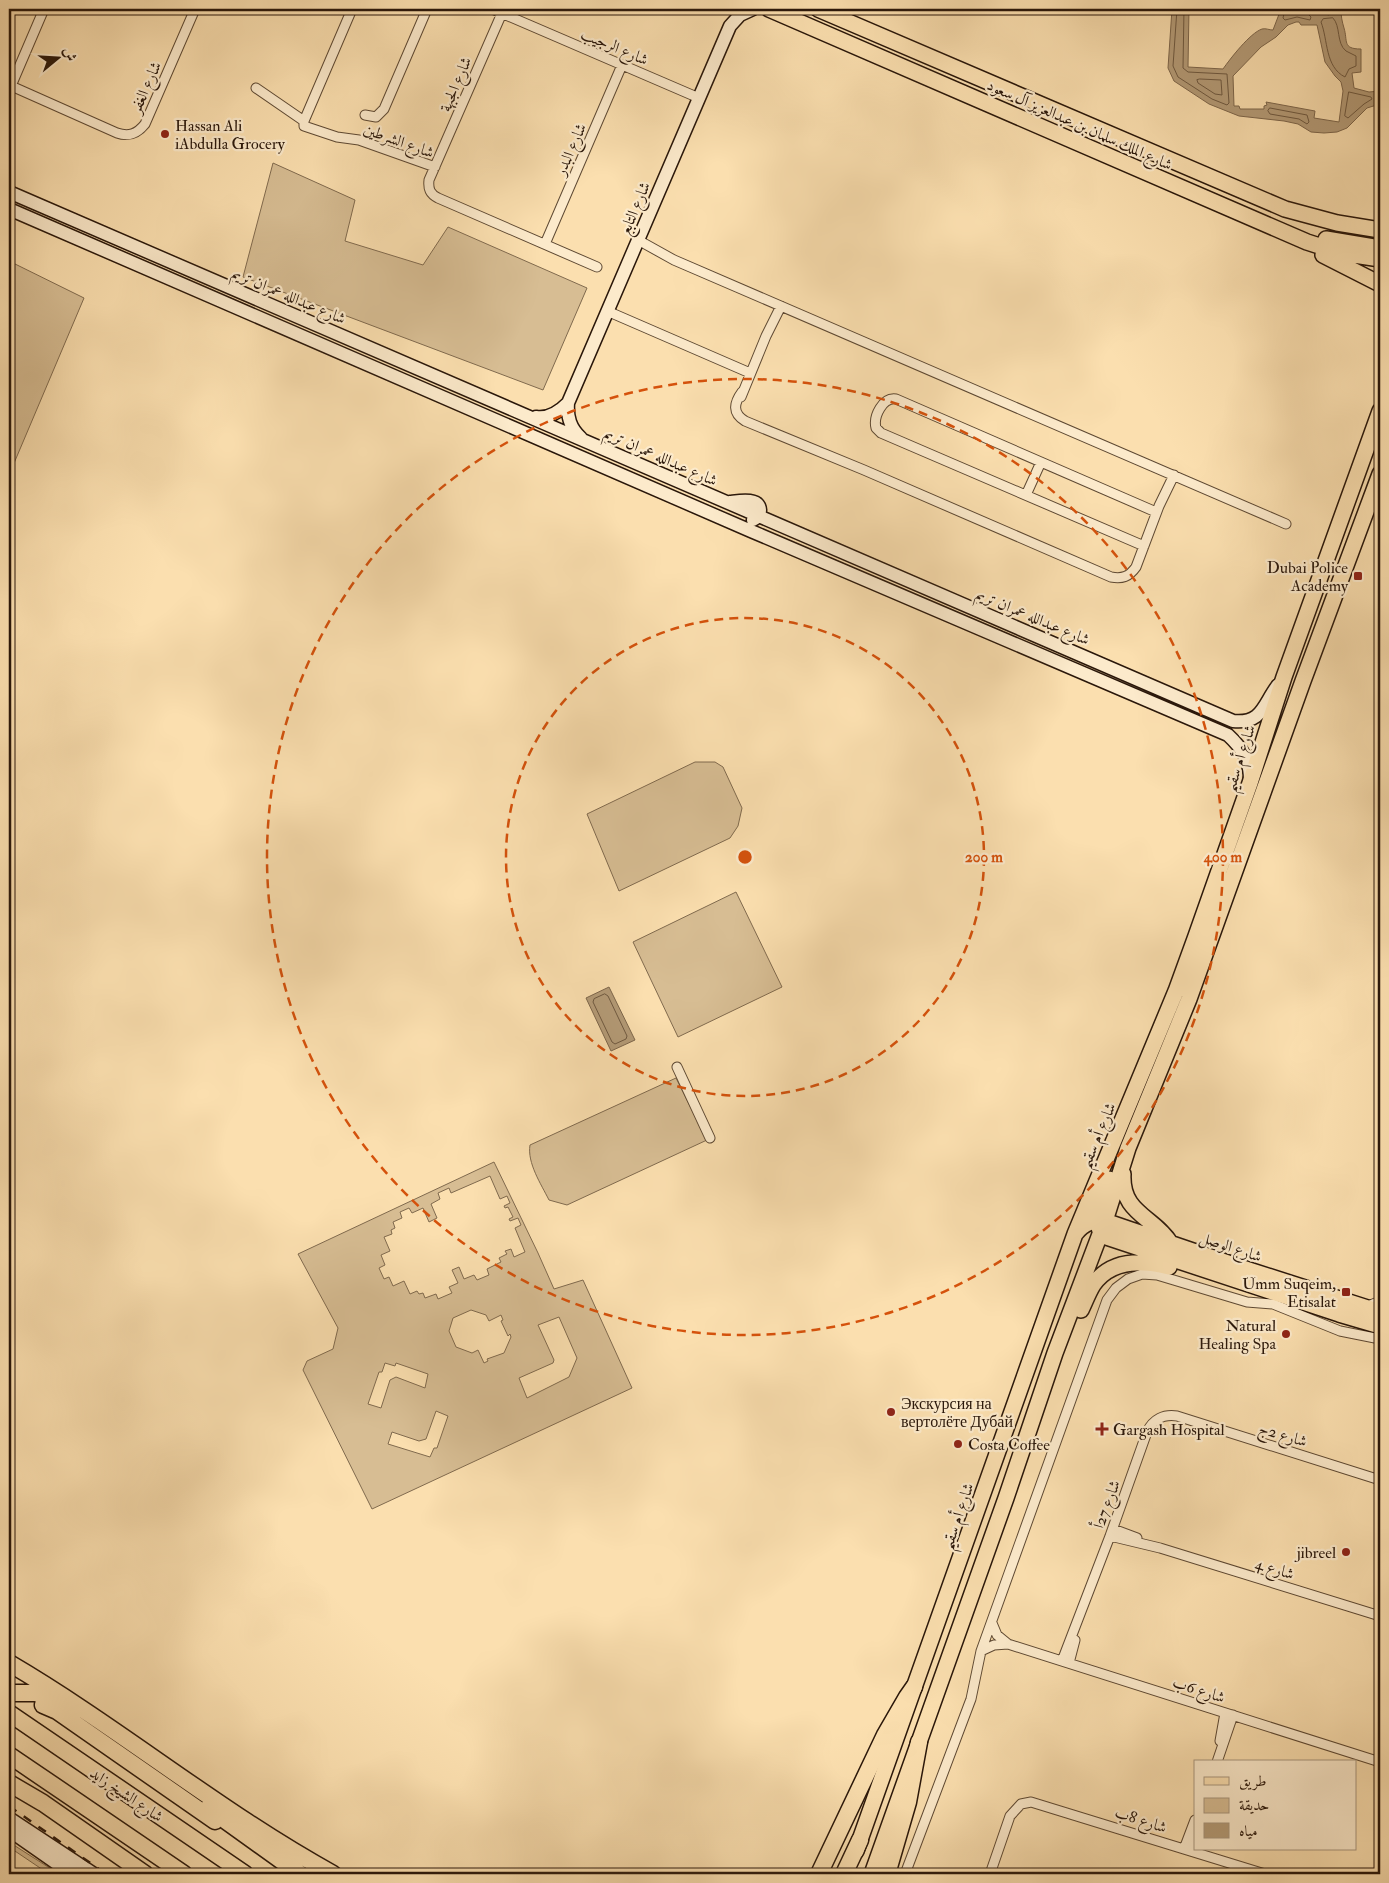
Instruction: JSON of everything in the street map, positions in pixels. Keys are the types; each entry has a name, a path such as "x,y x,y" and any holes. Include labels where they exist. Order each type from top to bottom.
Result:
{"highway":[{"path":"9,1663 44,1684 168,1769 305,1874"},
{"path":"819,1874 886,1735 914,1687"},
{"path":"9,1693 22,1692 48,1698 60,1704 254,1848 321,1874"},
{"path":"9,1702 30,1702 48,1707 129,1756"},
{"name":"شارع الشيخ زايد","path":"9,1713 245,1874"},
{"path":"887,1874 906,1811 919,1742"},
{"path":"9,1755 184,1874"},
{"path":"9,1784 43,1803 145,1874"},
{"path":"9,1789 126,1874"},
{"path":"844,1874 860,1840"},
{"path":"295,1865 332,1874"}],"main road":[{"name":"شارع الملك سلمان بن عبدالعزيز آل سعود","path":"769,9 1306,242 1341,253 1380,260"},
{"name":"شارع الملك سلمان بن عبدالعزيز آل سعود","path":"818,9 1285,209 1321,219 1362,227 1380,228"},
{"path":"1051,109 1061,130 1072,140"},
{"path":"1243,215 1344,243 1380,248"},
{"path":"1243,215 1380,284"},
{"name":"شارع أم سقيم","path":"848,1874 1075,1234 1176,991 1250,783 1284,677 1380,411"},
{"name":"شارع أم سقيم","path":"872,1874 1006,1498 1102,1219 1128,1148 1190,998 1303,681 1380,474"},
{"path":"1075,1234 1087,1223 1102,1219 1130,1125 1132,1116 1131,1101"},
{"path":"1128,1148 1123,1181 1127,1198 1137,1213 1158,1228 1171,1244"},
{"name":"شارع الوصل","path":"1102,1219 1171,1244 1373,1310"},
{"name":"شارع الوصل","path":"1102,1219 1218,1273 1380,1326"},
{"path":"1056,1353 1058,1324 1086,1244 1085,1237 1075,1234"},
{"path":"1062,1338 1072,1328 1096,1281 1124,1264 1142,1262 1187,1271 1218,1273"}],"street":[{"path":"10,86 44,9"},
{"name":"شارع الغفر","path":"10,86 117,133 131,135 139,131 145,124 194,9"},
{"path":"256,88 304,121 352,9"},
{"path":"365,115 376,117 384,110 427,9"},
{"name":"شارع الرجيب","path":"492,9 699,98"},
{"path":"728,9 730,26"},
{"name":"شارع التابع","path":"568,403 730,26 740,15 753,9"},
{"name":"شارع الجبهة","path":"435,167 502,13"},
{"name":"شارع البدر","path":"545,244 622,65"},
{"name":"شارع الشرطين","path":"304,121 306,127 340,138 359,140 435,167 428,187 433,196 597,267"},
{"name":"شارع عبدالله عمران تريم","path":"9,192 1233,721 1251,720 1259,715 1284,677"},
{"name":"شارع عبدالله عمران تريم","path":"9,209 1228,735 1238,744 1246,756 1250,769 1250,783"},
{"path":"636,243 1286,524"},
{"path":"778,305 742,392 736,402 737,414 740,418 751,424 864,470 1111,577 1118,578 1132,573 1136,567 1170,474"},
{"path":"607,311 750,373"},
{"path":"1144,546 881,433 876,428 875,421 883,403 889,399 896,399 1041,462 1157,509"},
{"path":"532,417 540,418 556,414 568,403"},
{"path":"568,403 569,419 576,434 583,439"},
{"path":"1026,495 1041,462"},
{"path":"650,486 680,494 745,520 755,520 758,516"},
{"path":"677,1067 710,1138"},
{"path":"905,1874 971,1699 981,1651 1111,1293 1122,1283 1135,1276 1157,1275 1247,1302 1273,1304 1340,1331 1380,1339"},
{"path":"1373,1310 1380,1301"},
{"name":"شارع 27أ","path":"1066,1662 1079,1620 1149,1427 1155,1420 1164,1416 1177,1416"},
{"name":"شارع 2ج","path":"1177,1416 1380,1480"},
{"name":"شارع 4","path":"1112,1532 1380,1616"},
{"path":"992,1623 997,1635 1008,1644"},
{"path":"981,1651 994,1645 1008,1644"},
{"name":"شارع 6ب","path":"1008,1644 1380,1762"},
{"path":"1217,1760 1229,1714"},
{"name":"شارع 8ب","path":"990,1874 1012,1811 1021,1804 1037,1802 1265,1874"},
{"path":"9,1818 94,1874"},
{"path":"1188,1850 1194,1824"},
{"path":"9,1830 72,1874"},
{"path":"1188,1850 1194,1839"}],"green space":[{"path":"273,163 355,200 345,241 423,265 448,227 587,288 543,390 243,277"},
{"path":"9,261 84,298 9,475"},
{"path":"695,762 715,762 723,767 742,808 738,826 730,838 619,891 587,814"},
{"path":"736,892 782,987 678,1037 633,942"},
{"path":"676,1078 707,1140 567,1205 549,1200 533,1166 530,1145"},
{"path":"494,1162 554,1289 583,1280 632,1388 372,1509 303,1370 307,1361 333,1349 338,1328 298,1254","holes":["490,1176 500,1199 507,1196 510,1203 504,1206 505,1208 508,1207 513,1217 509,1219 510,1221 518,1218 521,1225 515,1228 525,1252 514,1257 511,1249 505,1251 507,1254 499,1258 501,1262 487,1269 489,1275 477,1280 474,1275 464,1279 459,1267 452,1270 458,1283 449,1287 452,1293 438,1299 436,1294 425,1298 423,1293 419,1294 417,1291 410,1294 404,1281 393,1286 389,1277 384,1279 379,1268 385,1265 381,1255 390,1251 384,1237 392,1234 391,1230 395,1228 393,1222 402,1218 400,1212 409,1208 412,1213 423,1208 429,1222 437,1218 431,1204 440,1199 438,1193 449,1188 451,1193","471,1310 486,1315 489,1321 501,1315 503,1320 501,1321 508,1336 510,1334 511,1337 504,1353 487,1359 488,1361 484,1363 478,1350 472,1353 456,1347 449,1331 453,1318","559,1317 577,1358 569,1377 527,1398 519,1378 553,1363 554,1360 538,1325","385,1363 395,1366 396,1363 428,1374 425,1388 396,1377 390,1380 381,1408 368,1404 379,1372 382,1372","436,1411 448,1416 437,1448 434,1448 430,1457 388,1444 392,1432 419,1441 426,1439"]},
{"path":"9,1842 59,1874 49,1874 9,1847"}],"water":[{"path":"1172,9 1189,9 1188,67 1223,69 1257,31 1262,29 1273,30 1281,9 1305,9 1329,15 1331,9 1341,9 1348,46 1361,49 1361,72 1352,73 1354,88 1369,92 1380,91 1380,104 1367,108 1347,128 1337,132 1311,132 1298,124 1239,116 1209,104 1174,81 1168,68","holes":["1299,22 1301,25 1317,25 1325,62 1341,82 1343,91 1339,122 1314,118 1315,111 1266,102 1267,105 1264,106 1264,109 1240,109 1239,106 1234,106 1233,76 1261,47 1276,37 1288,25"]},
{"path":"609,987 635,1040 611,1051 586,998"}],"railway":[{"path":"9,1806 106,1874"}],"place":[{"name":"Hassan Ali iAbdulla Grocery","path":"165,134"},
{"name":"Dubai Police Academy","path":"1358,576"},
{"name":"Umm Suqeim, Etisalat","path":"1346,1292"},
{"name":"Natural Healing Spa","path":"1286,1334"},
{"name":"Экскурсия на вертолёте Дубай","path":"891,1412"},
{"name":"Gargash Hospital","path":"1102,1429"},
{"name":"Costa Coffee","path":"958,1444"},
{"name":"jibreel","path":"1346,1552"}]}
